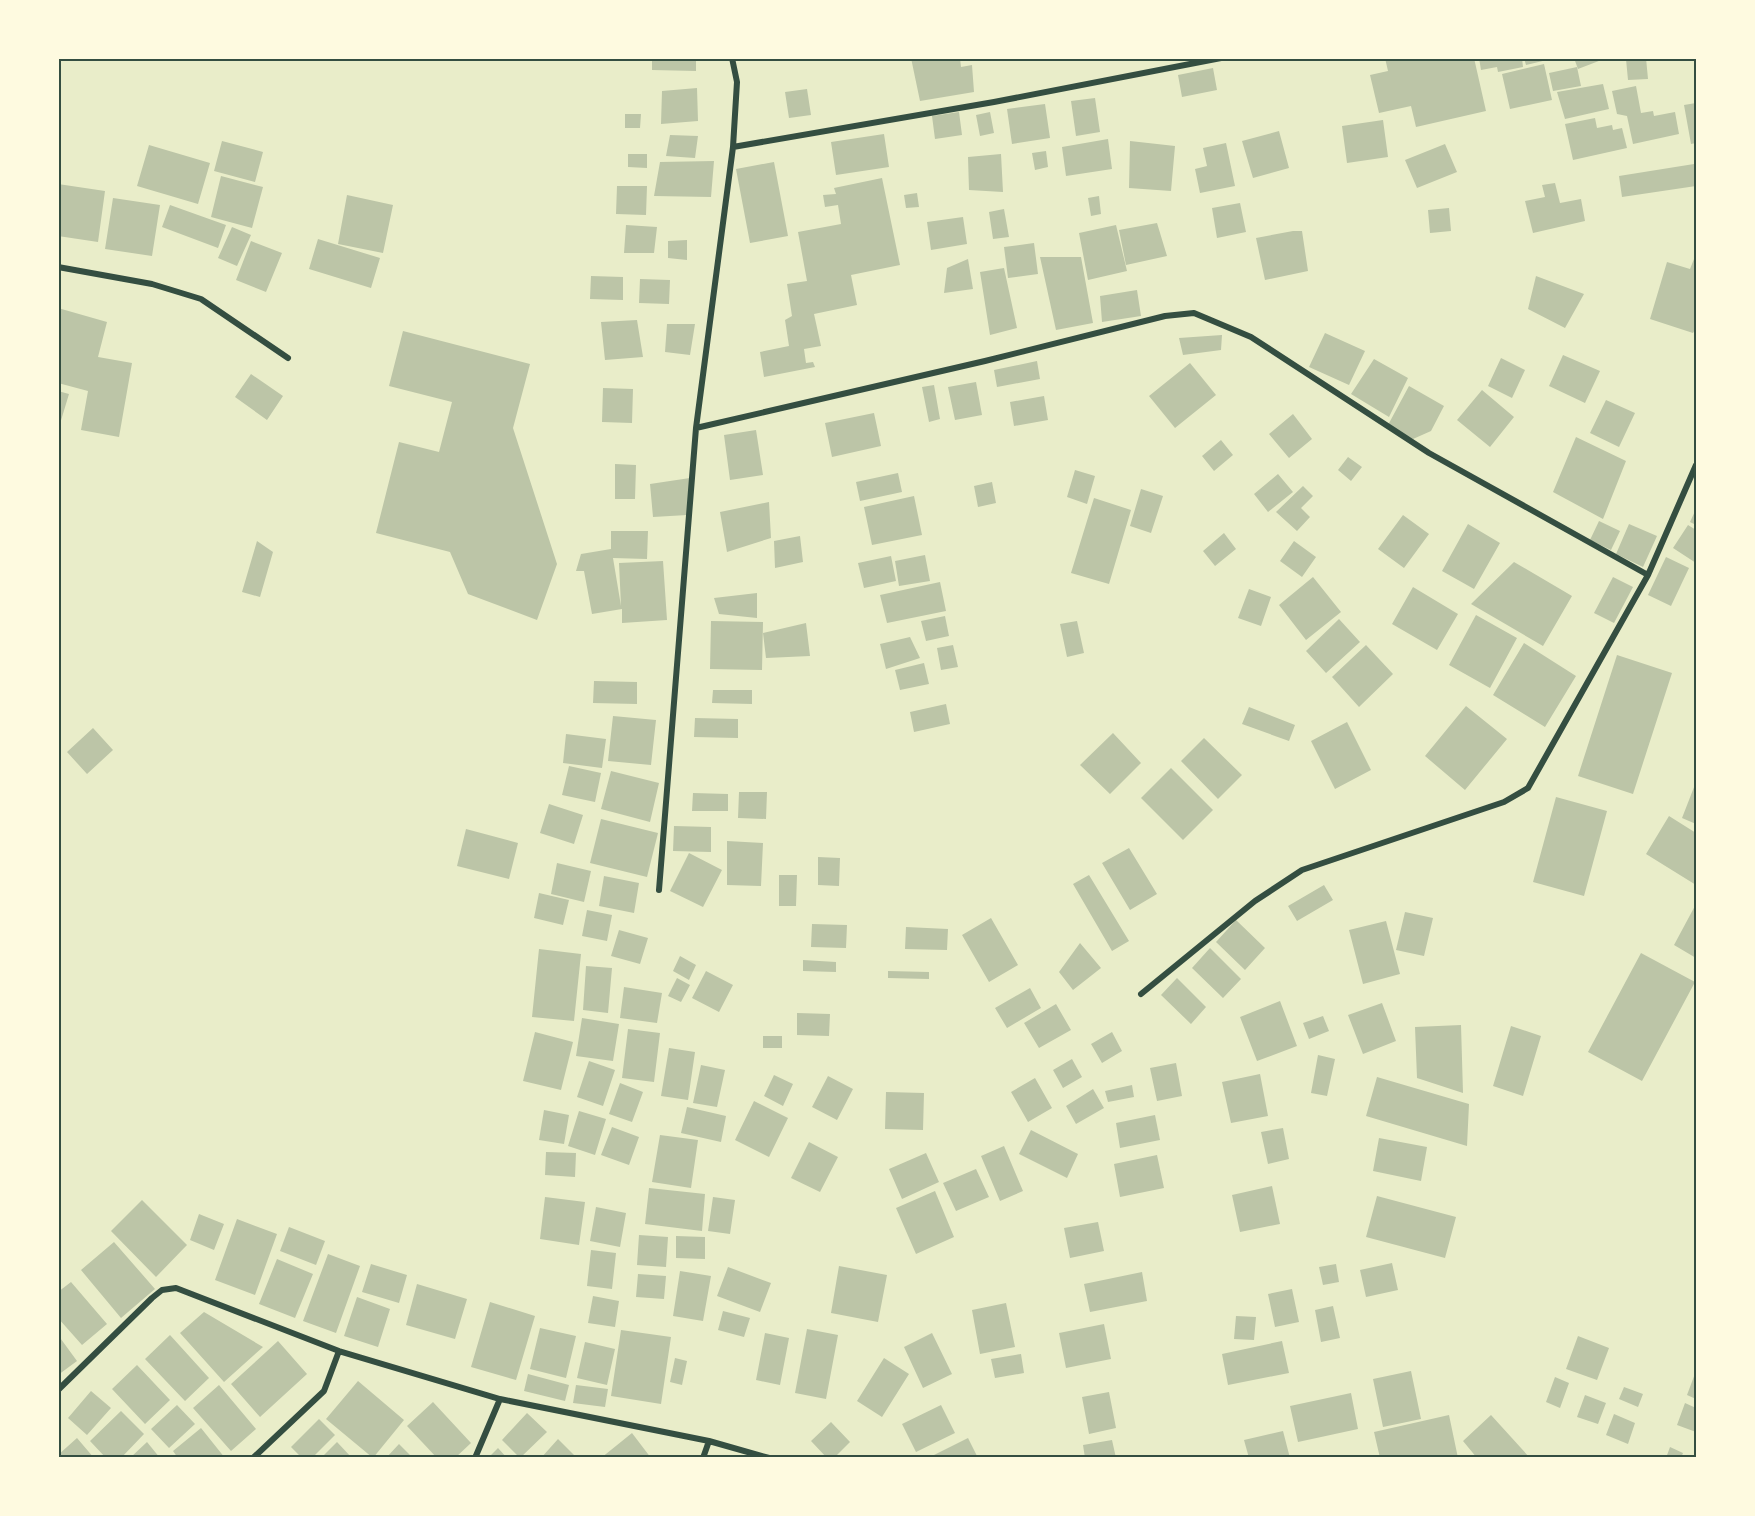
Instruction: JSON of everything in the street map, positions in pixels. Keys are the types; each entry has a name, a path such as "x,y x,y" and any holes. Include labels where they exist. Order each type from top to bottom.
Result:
{"street":[{"path":"659,890 696,428 733,147 737,82 732,58"},
{"path":"733,147 994,102 1221,58"},
{"path":"58,267 152,284 201,299 288,358"},
{"path":"696,428 986,361 1165,316 1194,314 1251,337 1429,453 1648,575"},
{"path":"1141,994 1262,896 1302,870 1504,802 1528,788 1648,575 1696,465"},
{"path":"58,1390 152,1298 162,1290 176,1288 339,1351 500,1399 709,1441 769,1458"},
{"path":"253,1458 324,1391 339,1351"},
{"path":"475,1458 500,1399"},
{"path":"703,1458 709,1441"}],"building":[{"path":"652,58 696,58 696,71 652,70"},
{"path":"911,58 960,58 961,67 972,65 974,92 920,101"},
{"path":"1385,58 1474,58 1486,111 1416,127 1411,106 1379,113 1370,75 1388,71"},
{"path":"1479,58 1522,58 1523,67 1498,72 1497,67 1481,70"},
{"path":"1524,58 1551,58 1551,59 1526,65"},
{"path":"1574,58 1604,58 1604,59 1578,69"},
{"path":"1646,58 1648,79 1628,80 1626,59"},
{"path":"1544,64 1552,100 1510,109 1502,74"},
{"path":"1577,67 1581,86 1553,91 1549,73"},
{"path":"1213,68 1217,90 1182,97 1178,75"},
{"path":"1603,84 1609,109 1565,119 1557,92"},
{"path":"1636,86 1641,113 1653,111 1654,116 1675,112 1679,134 1633,144 1627,116 1617,114 1612,91"},
{"path":"697,88 698,121 661,124 662,91"},
{"path":"807,89 811,115 789,118 785,92"},
{"path":"1095,98 1100,132 1076,136 1071,101"},
{"path":"1696,103 1696,143 1691,144 1684,105"},
{"path":"1045,104 1050,138 1012,144 1007,109"},
{"path":"959,112 962,135 935,139 932,116"},
{"path":"990,112 994,133 980,136 976,115"},
{"path":"625,114 641,114 640,128 625,128"},
{"path":"1595,118 1597,128 1612,125 1613,130 1622,128 1627,148 1573,160 1565,124"},
{"path":"1383,120 1388,157 1347,163 1342,126"},
{"path":"1279,131 1289,168 1253,178 1242,141"},
{"path":"884,134 889,167 836,175 831,142"},
{"path":"670,135 698,136 695,158 666,156"},
{"path":"1108,139 1112,169 1066,176 1062,147"},
{"path":"222,141 263,152 255,182 214,171"},
{"path":"1130,141 1175,146 1171,191 1129,188"},
{"path":"1226,143 1235,186 1200,193 1195,169 1207,166 1203,148"},
{"path":"1445,144 1457,172 1417,188 1405,160"},
{"path":"149,145 210,163 198,204 137,186"},
{"path":"1046,151 1048,167 1035,170 1032,153"},
{"path":"628,154 647,154 647,168 628,167"},
{"path":"1001,154 1003,192 969,190 968,157"},
{"path":"714,161 711,197 654,196 660,162"},
{"path":"774,162 788,236 750,243 736,169"},
{"path":"1694,164 1696,186 1622,197 1619,176"},
{"path":"221,176 263,187 252,228 211,217"},
{"path":"882,178 900,265 851,275 857,305 814,314 821,346 804,349 806,363 813,362 815,367 764,377 760,352 789,346 785,320 792,316 787,284 807,281 798,232 841,224 838,205 825,207 823,195 836,194 834,188"},
{"path":"1555,183 1560,203 1581,199 1585,221 1533,233 1525,201 1545,197 1542,185"},
{"path":"58,184 105,191 98,242 58,236"},
{"path":"617,186 647,186 646,215 616,214"},
{"path":"917,193 919,207 906,208 904,195"},
{"path":"347,195 393,205 383,253 338,244"},
{"path":"1099,196 1101,214 1091,216 1088,198"},
{"path":"113,198 160,205 152,256 105,249"},
{"path":"1240,203 1246,232 1217,238 1212,208"},
{"path":"170,205 226,225 218,248 162,227"},
{"path":"1449,208 1451,231 1430,233 1428,210"},
{"path":"1004,209 1009,237 993,239 989,212"},
{"path":"963,217 967,244 931,250 927,222"},
{"path":"1157,223 1167,256 1126,265 1119,230"},
{"path":"626,225 657,227 654,253 624,253"},
{"path":"1116,225 1127,271 1088,280 1079,233"},
{"path":"232,227 251,235 237,266 218,258"},
{"path":"1302,231 1308,271 1265,280 1256,238"},
{"path":"318,239 380,258 371,288 309,269"},
{"path":"687,240 687,260 668,258 668,241"},
{"path":"251,241 282,253 266,292 236,280"},
{"path":"1034,243 1038,274 1008,278 1004,247"},
{"path":"1696,254 1696,328 1693,333 1650,319 1667,262 1690,269"},
{"path":"1040,257 1081,257 1093,323 1056,330"},
{"path":"968,259 973,289 944,293 947,268"},
{"path":"1004,268 1017,328 990,335 980,272"},
{"path":"591,276 623,277 623,300 590,299"},
{"path":"1536,276 1584,294 1565,328 1528,309"},
{"path":"640,279 670,280 669,304 639,303"},
{"path":"1137,290 1141,316 1102,322 1100,296"},
{"path":"58,308 107,322 98,357 132,363 119,437 81,430 88,391 58,383"},
{"path":"637,320 643,357 605,360 601,322"},
{"path":"667,324 695,324 690,355 665,352"},
{"path":"403,331 530,364 513,428 557,564 537,620 468,594 450,552 376,533 399,442 439,452 452,402 389,386"},
{"path":"1325,333 1365,351 1349,385 1309,367"},
{"path":"1222,335 1221,350 1183,355 1179,338"},
{"path":"1563,355 1600,371 1585,403 1549,386"},
{"path":"1501,358 1525,370 1512,398 1488,386"},
{"path":"1374,359 1408,378 1389,417 1351,394"},
{"path":"1037,361 1040,379 997,387 994,370"},
{"path":"1190,363 1216,395 1175,428 1149,396"},
{"path":"251,374 283,396 267,420 235,397"},
{"path":"976,382 982,415 955,420 948,387"},
{"path":"934,385 940,419 929,422 922,387"},
{"path":"1409,386 1444,406 1431,431 1413,439 1388,425"},
{"path":"603,388 633,389 632,423 602,422"},
{"path":"1482,390 1514,417 1490,447 1457,420"},
{"path":"58,391 69,394 59,427 58,427"},
{"path":"1044,396 1048,420 1014,426 1010,402"},
{"path":"1606,400 1635,413 1619,447 1590,433"},
{"path":"874,413 881,446 832,457 825,423"},
{"path":"1293,414 1312,439 1289,458 1269,434"},
{"path":"756,430 763,475 730,480 724,435"},
{"path":"1576,437 1626,461 1603,519 1553,492"},
{"path":"1221,440 1233,455 1214,471 1202,456"},
{"path":"1348,457 1362,467 1351,481 1338,470"},
{"path":"615,464 636,465 635,499 615,499"},
{"path":"1075,470 1095,476 1087,504 1067,497"},
{"path":"898,473 902,492 860,501 856,482"},
{"path":"1278,474 1293,492 1268,512 1254,494"},
{"path":"690,478 687,515 653,517 650,484"},
{"path":"992,482 996,503 978,507 974,486"},
{"path":"1303,486 1313,496 1301,508 1310,517 1297,531 1276,512"},
{"path":"1141,489 1163,496 1151,533 1130,526"},
{"path":"914,496 922,535 872,545 864,507"},
{"path":"1094,498 1131,510 1109,584 1071,573"},
{"path":"769,502 771,538 727,552 720,512"},
{"path":"1696,509 1696,525 1690,522"},
{"path":"1403,515 1429,534 1404,568 1378,549"},
{"path":"1599,521 1620,531 1611,550 1590,540"},
{"path":"1468,524 1500,543 1474,589 1442,571"},
{"path":"1629,524 1657,536 1643,567 1616,554"},
{"path":"1688,525 1696,530 1696,563 1673,548"},
{"path":"611,531 648,531 647,559 613,558 621,606 619,563 663,561 667,620 622,623 622,609 592,614 584,571 576,571 581,554 611,549"},
{"path":"1224,533 1236,549 1215,566 1203,551"},
{"path":"800,536 803,562 775,568 774,541"},
{"path":"257,541 273,552 260,597 242,592"},
{"path":"1294,541 1316,557 1302,577 1280,561"},
{"path":"925,555 930,581 899,586 895,561"},
{"path":"891,556 896,581 864,588 858,563"},
{"path":"1666,557 1689,568 1671,606 1648,595"},
{"path":"1514,562 1572,596 1543,646 1471,604"},
{"path":"1313,577 1341,612 1306,640 1279,605"},
{"path":"1613,577 1633,587 1614,623 1594,613"},
{"path":"940,582 946,611 887,623 880,595"},
{"path":"1413,587 1458,614 1437,650 1392,624"},
{"path":"1249,589 1271,597 1261,626 1238,618"},
{"path":"757,593 757,618 719,614 714,598"},
{"path":"1476,615 1517,638 1490,688 1449,665"},
{"path":"945,616 949,636 926,641 921,621"},
{"path":"1339,619 1360,642 1326,673 1306,651"},
{"path":"711,621 763,622 762,670 710,669"},
{"path":"1077,621 1084,653 1067,657 1060,624"},
{"path":"806,623 810,656 766,658 763,633"},
{"path":"910,637 920,658 886,669 880,644"},
{"path":"1524,643 1576,676 1545,727 1493,695"},
{"path":"953,645 958,667 941,670 937,648"},
{"path":"1366,645 1393,674 1359,707 1332,677"},
{"path":"1617,655 1672,673 1633,794 1578,776"},
{"path":"924,663 929,684 900,690 895,670"},
{"path":"594,681 637,682 637,704 593,703"},
{"path":"713,690 752,690 752,704 712,703"},
{"path":"946,704 950,724 914,732 910,712"},
{"path":"1466,706 1507,739 1465,790 1425,756"},
{"path":"1249,707 1295,725 1289,741 1242,724"},
{"path":"613,716 656,720 651,765 608,761"},
{"path":"695,718 738,719 738,738 694,737"},
{"path":"1347,722 1371,770 1335,789 1311,741"},
{"path":"93,728 113,750 87,774 67,752"},
{"path":"1113,733 1141,763 1110,794 1080,765"},
{"path":"566,734 606,739 602,768 563,763"},
{"path":"1204,738 1242,775 1218,799 1181,761"},
{"path":"569,766 601,773 595,802 562,795"},
{"path":"1171,768 1213,810 1183,840 1141,798"},
{"path":"611,771 659,783 650,822 601,809"},
{"path":"1696,782 1696,824 1682,818"},
{"path":"739,792 767,792 766,819 738,818"},
{"path":"693,793 728,794 728,811 692,811"},
{"path":"1556,797 1607,811 1584,896 1533,882"},
{"path":"549,804 583,815 574,844 540,833"},
{"path":"1669,816 1696,833 1696,885 1646,854"},
{"path":"601,819 658,833 647,877 590,863"},
{"path":"674,826 711,827 711,852 673,851"},
{"path":"466,829 518,843 509,879 457,866"},
{"path":"727,841 763,843 761,886 727,885"},
{"path":"1129,848 1157,894 1130,910 1102,863"},
{"path":"689,853 722,870 703,907 670,891"},
{"path":"818,857 840,858 839,886 818,885"},
{"path":"557,863 591,871 584,902 551,894"},
{"path":"779,875 797,875 796,906 779,906"},
{"path":"1089,875 1129,941 1112,951 1073,884"},
{"path":"604,876 639,883 634,913 599,906"},
{"path":"1324,885 1333,900 1297,921 1288,906"},
{"path":"539,893 569,900 563,925 534,918"},
{"path":"1696,904 1696,958 1674,945"},
{"path":"587,910 612,915 607,941 582,936"},
{"path":"1405,912 1433,918 1424,956 1396,950"},
{"path":"991,918 1018,965 989,982 962,935"},
{"path":"1236,920 1265,948 1245,970 1216,942"},
{"path":"1386,921 1400,974 1363,984 1349,930"},
{"path":"812,924 847,925 846,948 811,947"},
{"path":"906,927 948,929 947,950 905,949"},
{"path":"619,930 648,938 640,964 611,956"},
{"path":"1080,943 1101,968 1073,990 1059,972"},
{"path":"1210,948 1241,979 1223,998 1192,968"},
{"path":"539,949 581,954 574,1021 532,1017"},
{"path":"1641,953 1695,982 1642,1081 1588,1052"},
{"path":"680,956 696,965 689,980 673,971"},
{"path":"803,960 836,962 836,972 803,971"},
{"path":"586,966 612,968 608,1013 583,1010"},
{"path":"706,971 733,985 719,1012 692,998"},
{"path":"888,971 929,972 929,979 888,978"},
{"path":"677,978 690,985 681,1002 668,996"},
{"path":"1177,978 1206,1007 1191,1024 1161,995"},
{"path":"624,987 662,993 657,1023 620,1018"},
{"path":"1030,988 1041,1008 1007,1028 995,1008"},
{"path":"1280,1001 1297,1046 1257,1061 1240,1017"},
{"path":"1382,1003 1396,1041 1363,1054 1348,1015"},
{"path":"1056,1004 1071,1030 1039,1048 1024,1023"},
{"path":"797,1013 830,1014 829,1036 797,1035"},
{"path":"1323,1016 1329,1031 1309,1039 1303,1023"},
{"path":"582,1018 619,1024 613,1061 576,1056"},
{"path":"1461,1025 1463,1093 1417,1078 1415,1027"},
{"path":"1511,1026 1541,1036 1523,1096 1493,1086"},
{"path":"628,1029 660,1033 654,1082 622,1078"},
{"path":"535,1032 573,1042 561,1090 523,1081"},
{"path":"1112,1032 1122,1051 1102,1063 1091,1044"},
{"path":"763,1036 782,1036 782,1048 763,1048"},
{"path":"669,1048 695,1052 688,1100 661,1096"},
{"path":"1318,1055 1335,1059 1327,1096 1311,1093"},
{"path":"1072,1059 1082,1077 1063,1088 1053,1070"},
{"path":"589,1061 615,1070 603,1106 577,1097"},
{"path":"1176,1063 1182,1096 1157,1101 1150,1068"},
{"path":"701,1065 725,1070 717,1107 693,1103"},
{"path":"1260,1074 1268,1116 1231,1123 1222,1082"},
{"path":"774,1075 793,1084 783,1106 764,1096"},
{"path":"828,1076 853,1089 837,1120 812,1107"},
{"path":"1377,1077 1469,1104 1467,1146 1366,1116"},
{"path":"1035,1078 1052,1108 1028,1122 1011,1092"},
{"path":"620,1083 643,1092 632,1122 609,1114"},
{"path":"1132,1085 1134,1097 1108,1102 1105,1091"},
{"path":"1093,1089 1104,1108 1076,1124 1066,1106"},
{"path":"886,1092 924,1093 923,1130 885,1129"},
{"path":"754,1101 788,1118 769,1157 735,1140"},
{"path":"687,1107 726,1116 721,1142 681,1133"},
{"path":"544,1110 569,1115 564,1144 539,1140"},
{"path":"579,1111 606,1119 595,1155 568,1146"},
{"path":"1155,1115 1160,1140 1120,1148 1116,1123"},
{"path":"612,1127 639,1137 629,1165 601,1155"},
{"path":"1283,1128 1289,1159 1268,1164 1261,1132"},
{"path":"1031,1130 1078,1154 1067,1178 1019,1154"},
{"path":"660,1135 698,1140 691,1188 652,1182"},
{"path":"1379,1138 1427,1147 1421,1181 1373,1171"},
{"path":"809,1142 838,1157 820,1192 791,1178"},
{"path":"1004,1146 1023,1191 1000,1201 981,1156"},
{"path":"546,1152 576,1153 575,1177 545,1175"},
{"path":"926,1153 939,1182 902,1199 889,1169"},
{"path":"1157,1155 1164,1188 1120,1197 1114,1164"},
{"path":"976,1169 989,1197 956,1211 943,1183"},
{"path":"1272,1186 1280,1224 1240,1232 1232,1195"},
{"path":"649,1188 705,1194 702,1231 645,1224"},
{"path":"935,1191 954,1237 916,1254 896,1208"},
{"path":"1377,1196 1456,1217 1445,1258 1366,1237"},
{"path":"545,1197 585,1202 579,1245 540,1239"},
{"path":"713,1197 735,1200 730,1234 708,1231"},
{"path":"142,1200 187,1245 156,1277 111,1231"},
{"path":"596,1207 626,1213 620,1247 590,1241"},
{"path":"199,1214 224,1224 214,1250 190,1240"},
{"path":"237,1219 277,1234 255,1295 215,1280"},
{"path":"1098,1222 1104,1251 1070,1258 1064,1228"},
{"path":"289,1227 325,1241 316,1265 280,1251"},
{"path":"639,1235 668,1237 666,1267 637,1265"},
{"path":"676,1236 705,1237 705,1259 676,1258"},
{"path":"114,1242 155,1289 121,1318 81,1270"},
{"path":"591,1250 616,1253 612,1289 587,1286"},
{"path":"328,1254 360,1266 336,1333 303,1321"},
{"path":"277,1259 313,1274 295,1318 259,1304"},
{"path":"1392,1263 1398,1290 1366,1297 1360,1270"},
{"path":"371,1264 407,1275 399,1303 362,1292"},
{"path":"1336,1264 1339,1282 1323,1285 1319,1267"},
{"path":"839,1266 887,1275 878,1322 831,1313"},
{"path":"728,1267 771,1283 760,1312 717,1296"},
{"path":"680,1271 711,1276 703,1321 673,1316"},
{"path":"1142,1272 1147,1301 1090,1312 1084,1284"},
{"path":"638,1274 666,1276 664,1299 636,1297"},
{"path":"71,1282 107,1324 82,1345 58,1318 58,1292"},
{"path":"417,1284 467,1299 455,1339 406,1325"},
{"path":"1292,1289 1299,1322 1275,1327 1268,1294"},
{"path":"593,1296 619,1301 615,1327 588,1323"},
{"path":"357,1297 390,1309 378,1347 344,1336"},
{"path":"490,1302 535,1316 516,1380 471,1367"},
{"path":"1006,1303 1015,1347 980,1354 972,1310"},
{"path":"1333,1306 1340,1338 1321,1342 1315,1310"},
{"path":"723,1311 750,1318 744,1337 718,1330"},
{"path":"204,1312 263,1347 224,1382 180,1333"},
{"path":"1236,1316 1256,1317 1254,1340 1234,1339"},
{"path":"1104,1324 1111,1359 1066,1368 1059,1333"},
{"path":"540,1328 576,1336 566,1378 530,1369"},
{"path":"807,1329 838,1335 826,1399 795,1393"},
{"path":"621,1330 671,1337 661,1404 611,1396"},
{"path":"765,1333 789,1338 780,1385 756,1380"},
{"path":"932,1333 952,1374 923,1388 904,1347"},
{"path":"58,1335 77,1361 58,1375"},
{"path":"170,1335 209,1378 185,1401 145,1359"},
{"path":"1578,1336 1609,1348 1597,1380 1566,1369"},
{"path":"278,1341 307,1374 260,1417 231,1384"},
{"path":"1282,1341 1289,1373 1228,1385 1222,1354"},
{"path":"585,1342 615,1349 607,1385 577,1378"},
{"path":"1021,1354 1024,1373 995,1378 991,1359"},
{"path":"675,1358 687,1361 682,1385 670,1382"},
{"path":"884,1358 909,1374 882,1417 857,1401"},
{"path":"137,1365 170,1400 145,1424 112,1389"},
{"path":"1411,1371 1421,1419 1383,1427 1373,1379"},
{"path":"1696,1371 1696,1399 1687,1395"},
{"path":"528,1374 569,1385 565,1401 524,1391"},
{"path":"1555,1377 1569,1383 1560,1408 1546,1402"},
{"path":"358,1381 404,1420 373,1458 326,1419"},
{"path":"219,1385 256,1429 231,1451 193,1408"},
{"path":"576,1385 608,1389 605,1407 573,1403"},
{"path":"1624,1387 1643,1394 1638,1407 1619,1399"},
{"path":"91,1391 111,1408 87,1435 68,1418"},
{"path":"1109,1392 1116,1428 1089,1434 1082,1397"},
{"path":"1351,1393 1358,1429 1298,1442 1290,1406"},
{"path":"1585,1395 1606,1403 1598,1424 1577,1417"},
{"path":"433,1402 471,1443 455,1458 437,1458 407,1426"},
{"path":"1685,1403 1696,1408 1696,1432 1677,1425"},
{"path":"177,1405 195,1424 169,1448 151,1429"},
{"path":"941,1405 955,1433 916,1452 902,1424"},
{"path":"121,1411 144,1434 121,1458 106,1458 90,1441"},
{"path":"527,1413 547,1432 520,1458 502,1440"},
{"path":"1614,1414 1635,1423 1628,1444 1606,1435"},
{"path":"1449,1415 1458,1458 1380,1458 1374,1432"},
{"path":"1491,1415 1530,1458 1477,1458 1463,1441"},
{"path":"319,1419 335,1435 312,1458 302,1458 291,1447"},
{"path":"831,1422 850,1442 834,1458 827,1458 811,1441"},
{"path":"201,1428 225,1458 178,1458 173,1451"},
{"path":"1283,1431 1290,1458 1249,1458 1244,1440"},
{"path":"632,1433 651,1458 601,1458"},
{"path":"77,1438 94,1458 58,1458 58,1455"},
{"path":"968,1438 978,1458 928,1458"},
{"path":"558,1439 577,1458 541,1458"},
{"path":"1112,1440 1116,1458 1085,1458 1083,1445"},
{"path":"147,1442 160,1458 130,1458"},
{"path":"337,1442 352,1458 321,1458"},
{"path":"399,1444 413,1458 386,1458"},
{"path":"1670,1447 1683,1453 1681,1458 1666,1458"},
{"path":"498,1448 507,1458 488,1458"}]}
